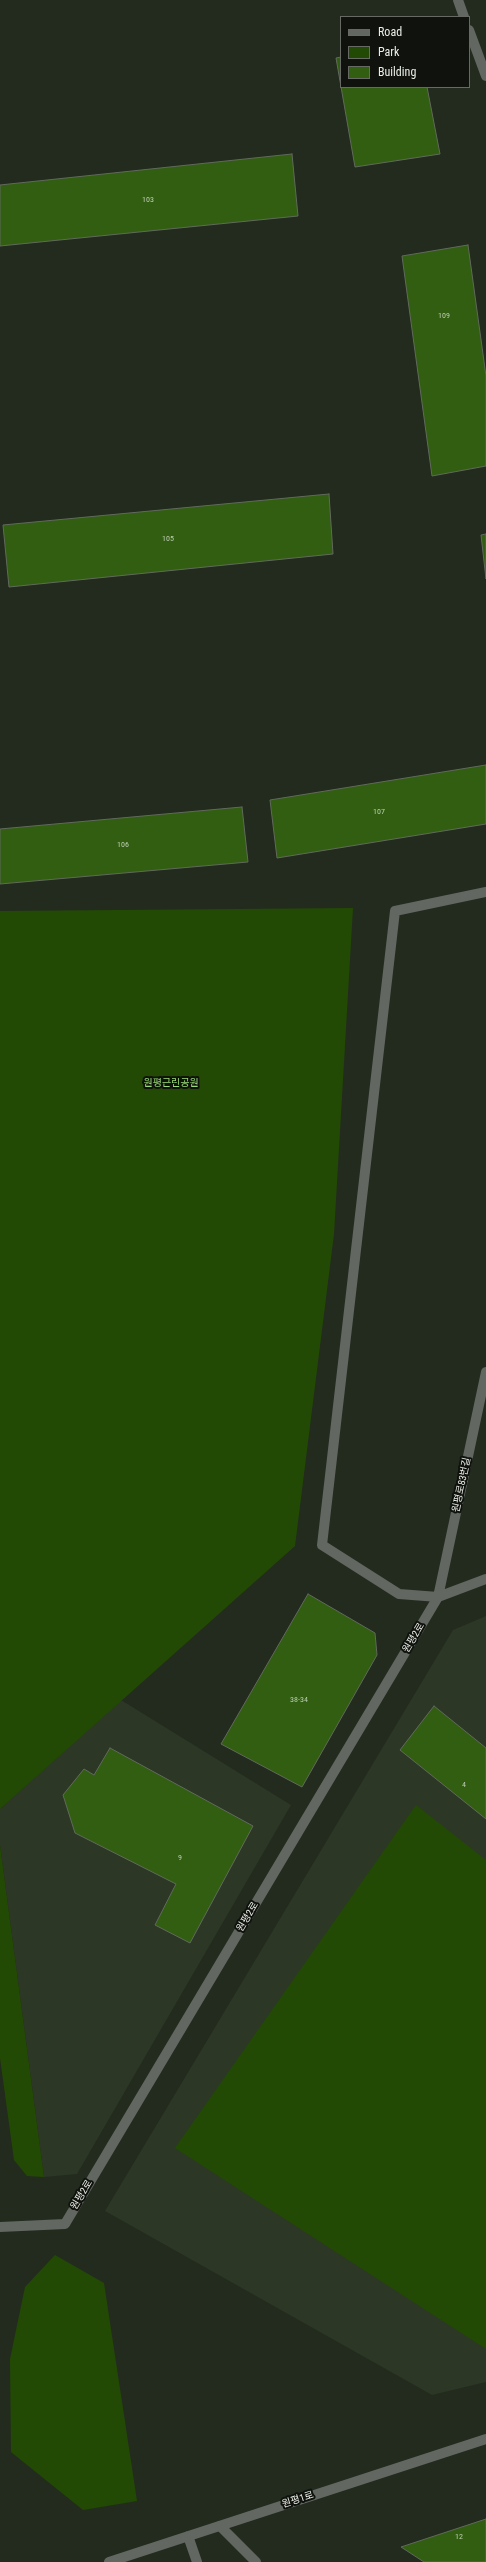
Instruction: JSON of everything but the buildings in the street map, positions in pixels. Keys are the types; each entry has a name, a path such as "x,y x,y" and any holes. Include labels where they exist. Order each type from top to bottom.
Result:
{"street":[{"path":"458,0 464,16"},
{"path":"470,33 486,76"},
{"path":"486,892 395,911 322,1545 399,1594 438,1598 486,1579"},
{"name":"원평로83번길","path":"438,1598 486,1372"},
{"name":"원평2로","path":"0,2227 65,2224 438,1598"},
{"name":"원평1로","path":"109,2562 486,2439"},
{"path":"220,2526 256,2562"},
{"path":"188,2536 197,2562"}],"shaded area":[{"path":"486,1616 486,2382 432,2395 105,2211 453,1630"},
{"path":"121,1700 291,1805 77,2174 44,2177 0,1845 0,1809"}],"green space":[{"name":"원평근린공원","path":"353,908 334,1234 295,1546 0,1809 0,911"},
{"path":"416,1805 486,1860 486,2349 175,2148"},
{"path":"0,1845 44,2177 27,2176 14,2160 0,2058"},
{"path":"55,2255 104,2283 137,2501 83,2510 11,2452 10,2359 25,2287"}]}
